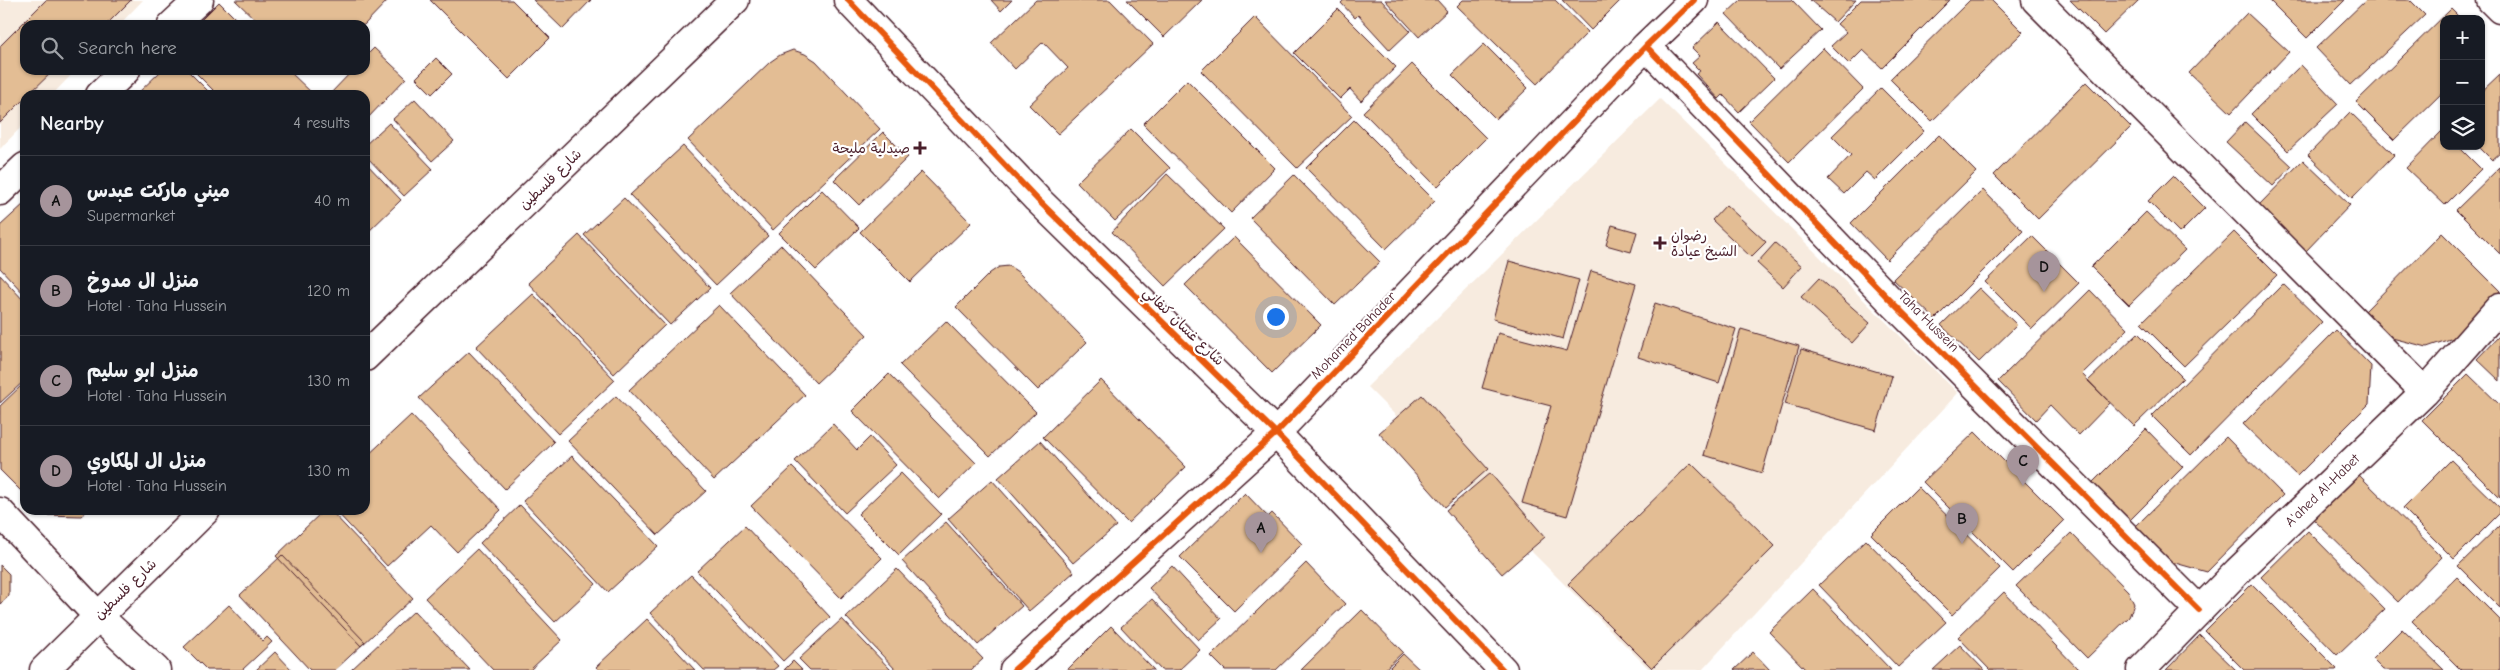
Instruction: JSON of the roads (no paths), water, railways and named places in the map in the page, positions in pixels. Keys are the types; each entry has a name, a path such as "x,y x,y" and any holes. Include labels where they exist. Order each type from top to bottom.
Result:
{"street":[{"path":"177,20 198,0"},
{"name":"شارع فلسطين","path":"370,352 735,0"},
{"name":"شارع غسان كنفاني","path":"848,0 1037,199 1276,433 1503,670"},
{"name":"Mohamed Bahader","path":"1019,668 1276,433 1646,46 1694,0"},
{"path":"2036,0 2425,392"},
{"path":"2491,0 2500,9"},
{"name":"Taha Hussein","path":"1646,46 1889,299 2198,610"},
{"path":"105,90 121,75"},
{"path":"0,190 20,171"},
{"name":"A'ahed Al-Habet","path":"2141,670 2198,610 2425,392 2500,306"},
{"path":"0,512 97,615 156,670"},
{"name":"شارع فلسطين","path":"44,670 97,615 201,515"}],"place":[{"name":"صيدلية مليحة","path":"920,148"},
{"name":"رضوان الشيخ عيادة","path":"1660,243"},
{"name":"منزل ال المكاوي","path":"2044,292"},
{"name":"منزل ابو سليم","path":"2023,486"},
{"name":"منزل ال مدوخ","path":"1962,544"},
{"name":"ميني ماركت عبدس","path":"1261,553"}]}
